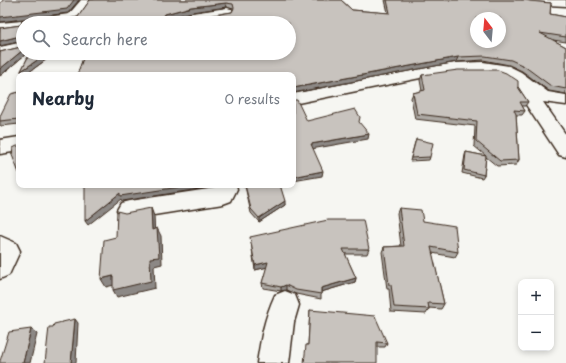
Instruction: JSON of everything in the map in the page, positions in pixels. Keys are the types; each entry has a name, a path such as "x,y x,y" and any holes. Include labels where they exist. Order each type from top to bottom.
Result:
{"street":[{"path":"74,16 78,14 81,6 87,0"},
{"path":"529,0 566,2"},
{"path":"199,16 226,12"},
{"path":"0,27 16,25"},
{"path":"0,51 16,48"},
{"path":"296,98 422,73 462,67 499,69 508,71 525,82 542,96 566,100"},
{"path":"525,82 526,91 566,150"},
{"path":"0,147 16,144"},
{"path":"129,210 200,200 223,195 226,188"},
{"path":"0,247 7,251 0,267"},
{"path":"273,363 279,322 285,305"}],"building":[{"path":"3,0 74,0 67,9 0,17 0,4"},
{"path":"90,0 341,0 352,10 390,13 387,0 526,0 551,3 550,14 566,17 566,37 540,33 566,47 566,89 551,86 524,66 511,60 485,56 458,57 296,87 296,72 78,72 82,60 296,60 296,16 208,16 232,12 234,8 233,4 226,3 191,7 165,14 164,16 79,16"},
{"path":"16,26 16,37 0,41 0,28"},
{"path":"16,48 16,56 0,69 0,52"},
{"path":"26,60 38,60 21,71"},
{"path":"458,70 498,70 506,73 518,81 518,87 528,102 520,102 525,111 514,110 516,114 519,160 500,161 476,141 477,121 417,114 413,93 425,90 422,75"},
{"path":"16,93 16,119 0,121 0,116 11,94"},
{"path":"296,100 307,121 355,109 360,117 359,122 369,134 311,144 323,171 296,176"},
{"path":"416,139 433,143 430,157 411,158"},
{"path":"16,146 16,165 12,155 13,148"},
{"path":"466,152 486,156 484,175 464,170"},
{"path":"85,188 173,188 120,196 120,193 85,221"},
{"path":"246,188 281,188 285,201 259,218 251,209"},
{"path":"151,208 152,230 157,228 159,257 150,258 151,281 113,290 113,276 101,279 104,240 116,237 117,211 125,213"},
{"path":"399,208 421,210 423,221 455,226 458,252 431,247 444,304 428,303 429,309 394,307 391,285 389,285 384,247 404,246"},
{"path":"328,220 363,220 369,249 343,249 356,278 321,288 321,294 296,290 286,285 281,287 262,283 268,262 255,265 250,237"},
{"path":"310,310 375,316 387,343 377,342 377,363 304,363 306,345 308,345"},
{"path":"75,319 71,363 45,363 49,327 53,327 54,324"},
{"path":"31,329 23,363 0,363 9,332"}]}
